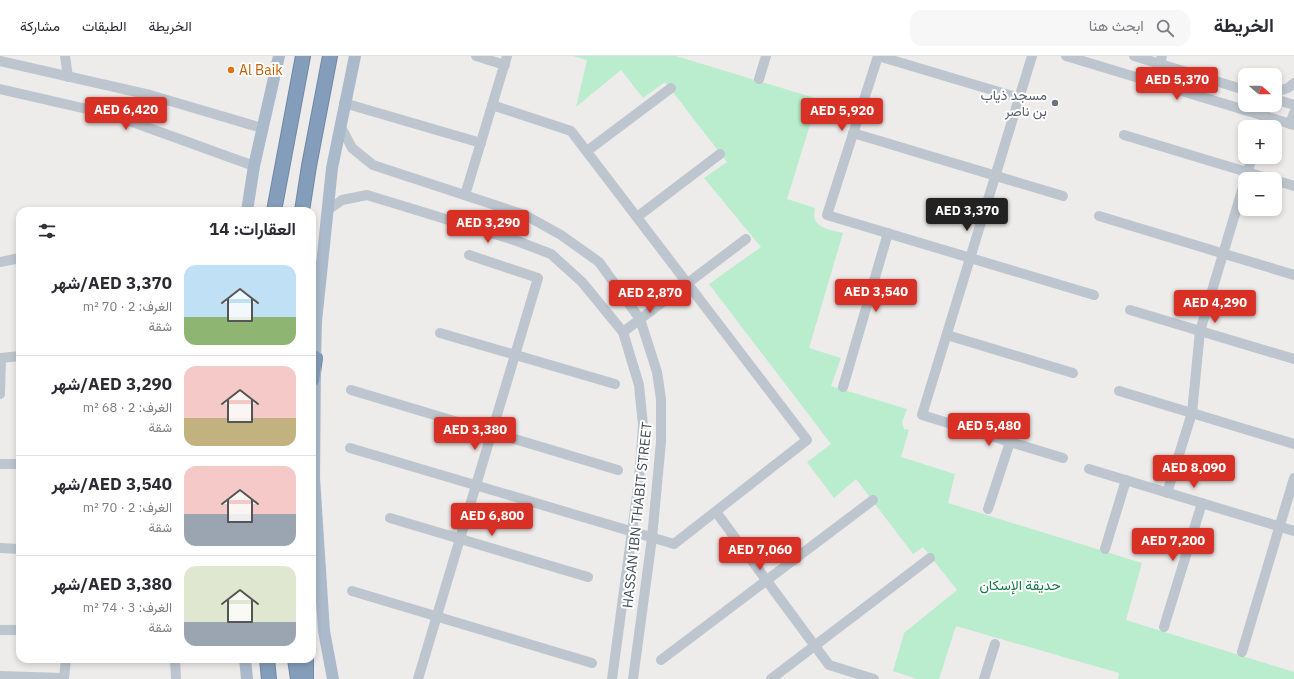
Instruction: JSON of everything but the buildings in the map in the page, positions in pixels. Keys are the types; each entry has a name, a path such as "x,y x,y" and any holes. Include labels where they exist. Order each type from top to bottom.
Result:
{"highway":[{"path":"275,207 303,56"},
{"path":"303,207 330,56"},
{"path":"296,663 298,679"},
{"path":"306,663 306,679"}],"main road":[{"path":"248,207 254,166 279,56"},
{"path":"316,322 332,168 344,103 355,56"},
{"path":"316,509 324,631 333,679"},
{"path":"245,663 247,679"}],"street":[{"path":"65,56 68,77"},
{"path":"465,195 506,60 476,56"},
{"path":"759,79 766,56"},
{"path":"1019,98 878,56 827,214 1094,294"},
{"path":"1032,56 922,415 1063,458"},
{"path":"1066,56 1292,125 1294,114"},
{"path":"1134,56 1161,60 1238,88"},
{"path":"1154,83 1161,60"},
{"path":"0,62 150,95 262,128"},
{"path":"1282,90 1288,88 1294,83"},
{"path":"587,151 671,88"},
{"path":"0,89 113,115 254,166"},
{"path":"1282,101 1294,105"},
{"path":"344,103 481,142"},
{"path":"350,448 674,544 807,440 571,131 492,105"},
{"name":"HASSAN IBN THABIT STREET","path":"340,125 352,148 373,166 525,215 561,235 599,262 640,319 657,372 661,399 661,442 652,538 633,679"},
{"path":"853,134 1063,196"},
{"path":"1124,135 1247,172 1250,164"},
{"path":"637,216 720,154"},
{"path":"1282,182 1294,186"},
{"name":"HASSAN IBN THABIT STREET","path":"328,210 342,200 367,195 517,241 551,254 582,282 623,332 639,385 643,425 639,480 612,679"},
{"path":"1167,493 1192,413 1200,331 1238,204"},
{"path":"1099,216 1294,274"},
{"path":"843,387 888,233"},
{"path":"623,332 746,239"},
{"path":"418,679 538,278 469,255"},
{"path":"0,262 16,259"},
{"path":"1130,310 1294,359"},
{"path":"440,333 615,384"},
{"path":"946,335 1073,373"},
{"path":"0,394 1,358 16,356"},
{"path":"351,390 618,470"},
{"path":"1119,391 1294,444"},
{"path":"988,509 1010,442"},
{"path":"0,464 16,464"},
{"path":"1088,469 1294,531"},
{"path":"1242,652 1294,478"},
{"path":"1105,549 1126,480"},
{"path":"661,660 873,500"},
{"path":"1164,627 1202,503"},
{"path":"716,512 829,665 874,679"},
{"path":"390,518 588,577"},
{"path":"0,548 16,548"},
{"path":"771,679 930,558"},
{"path":"352,591 592,663"},
{"path":"0,630 16,630"},
{"path":"984,679 995,644"},
{"path":"0,676 64,678 66,663"},
{"path":"175,663 176,679"}],"green space":[{"name":"حديقة الإسكان","path":"573,56 676,56 818,99 787,199 815,208 814,215 818,224 826,229 843,233 809,348 841,358 831,386 907,409 902,422 904,429 909,430 901,457 955,474 948,503 1142,563 1126,620 1294,672 1294,679 1118,679 1119,673 956,626 939,679 917,679 893,671 904,633 957,590 923,547 913,554 856,479 834,498 807,462 831,444 709,284 761,247 704,178 727,162 665,82 643,98 621,70 576,107 587,60"}],"place":[{"name":"Al Baik","path":"231,70"},
{"name":"مسجد ذياب بن ناصر","path":"1055,103"}]}
